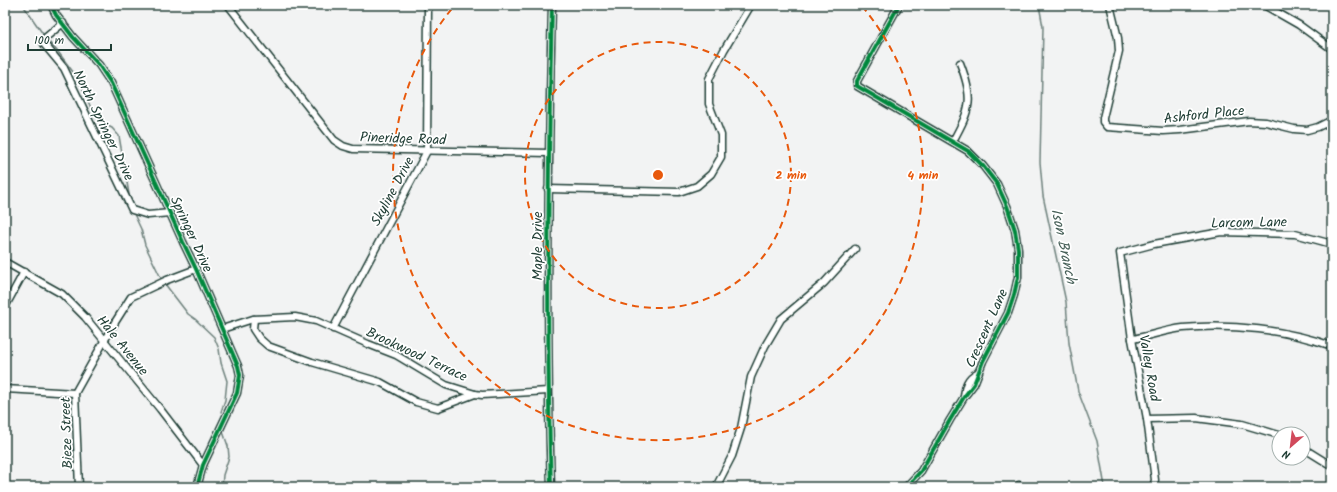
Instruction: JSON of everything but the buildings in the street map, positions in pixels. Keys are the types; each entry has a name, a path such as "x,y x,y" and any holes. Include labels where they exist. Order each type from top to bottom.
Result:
{"street":[{"name":"Springer Drive","path":"51,5 63,23 99,64 111,83 196,269 238,366 240,375 234,402 203,465 197,487"},
{"name":"Pineridge Road","path":"228,5 334,140 343,146 353,149 548,153"},
{"name":"Skyline Drive","path":"333,329 427,151 428,5"},
{"name":"Maple Drive","path":"551,487 548,391 548,153 552,5"},
{"path":"548,189 679,192 697,186 711,174 721,157 721,135 709,104 709,79 724,50 751,5"},
{"name":"Crescent Lane","path":"899,5 858,81 857,86 968,150 997,184 1007,206 1015,230 1018,249 1018,277 1008,313 974,384 964,397 921,471 906,487"},
{"name":"Ashford Place","path":"1110,5 1119,45 1118,58 1103,118 1104,125 1107,127 1169,130 1249,121 1266,122 1294,129 1306,130 1318,127 1332,120"},
{"path":"1264,5 1299,25 1332,49"},
{"name":"North Springer Drive","path":"63,23 45,38 44,44 64,68 132,210 148,215 170,213"},
{"path":"953,141 968,108 969,94 967,81 960,63"},
{"name":"Larcom Lane","path":"1120,253 1154,244 1221,232 1295,234 1332,244"},
{"path":"716,487 732,456 741,428 751,377 765,346 781,319 824,283 855,249"},
{"name":"Valley Road","path":"1120,253 1132,339 1147,419 1155,480 1153,487"},
{"name":"Hale Avenue","path":"5,262 62,294 85,317 203,465"},
{"name":"Bieze Street","path":"80,487 75,393 131,297 167,280 196,269"},
{"path":"5,307 24,272"},
{"name":"Brookwood Terrace","path":"222,329 254,319 295,317 316,321 396,355 446,385 475,394 482,395 548,391"},
{"path":"254,319 253,329 268,346 312,362 380,382 416,402 438,408 475,394"},
{"path":"1132,339 1183,328 1230,327 1280,332 1332,346"},
{"path":"5,388 75,393"},
{"path":"1147,419 1196,418 1242,424 1271,433"},
{"path":"1311,453 1332,466"}],"waterway":[{"path":"23,5 45,37"},
{"name":"Ison Branch","path":"1039,5 1043,27 1040,162 1043,196 1066,302 1069,343 1078,391 1097,441 1105,487"},
{"path":"47,40 59,53 79,80 94,115 101,123 112,128 119,136 130,200"},
{"path":"133,212 141,229 145,245 161,278"},
{"path":"165,284 188,314 214,337 219,349 221,363 227,381 225,400 221,412"},
{"path":"222,429 228,446 229,457 223,475 222,487"}],"cycle path":[{"path":"51,5 56,15 73,37 99,65 111,83 196,269 238,366 240,375 237,393 203,465 197,487"},
{"path":"551,487 548,366 548,246 552,5"},
{"path":"899,5 857,81 857,86 968,151 983,166 997,184 1007,206 1015,230 1018,249 1018,277 1008,313 983,361 974,384 964,397 921,471 906,487"}]}
